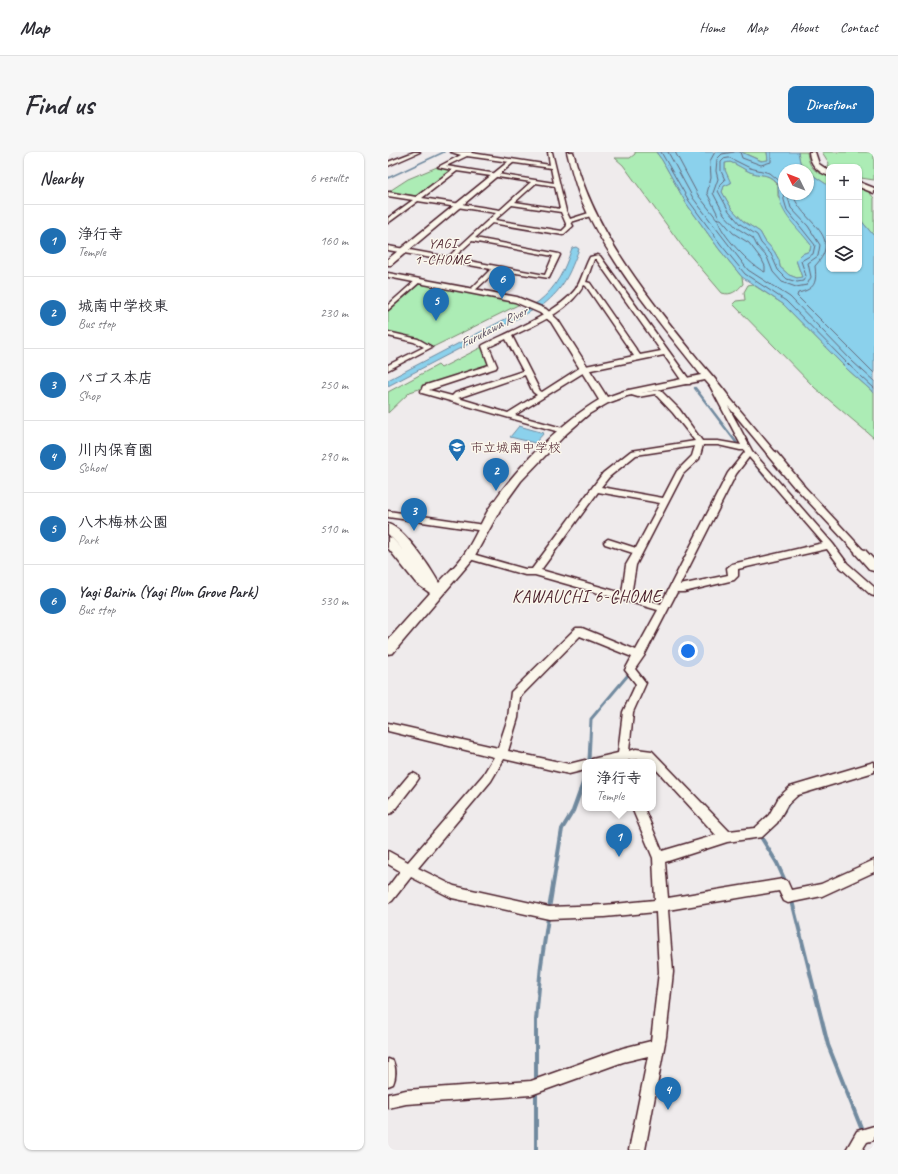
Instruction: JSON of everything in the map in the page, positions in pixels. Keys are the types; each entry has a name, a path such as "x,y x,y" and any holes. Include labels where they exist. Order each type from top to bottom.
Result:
{"street":[{"path":"388,164 418,152"},
{"path":"453,152 512,162 554,167"},
{"path":"491,221 563,233 570,226 569,221 563,211 550,152"},
{"path":"570,152 578,181 592,214 604,236 642,292 710,380 798,485 874,567"},
{"path":"812,152 814,164 826,172"},
{"path":"465,153 442,167 558,185"},
{"path":"388,263 512,162"},
{"path":"388,221 455,170"},
{"path":"449,259 534,182"},
{"path":"862,186 874,192"},
{"path":"388,194 500,212"},
{"path":"510,204 563,211"},
{"path":"569,221 592,214"},
{"path":"388,248 547,277 557,255 470,239"},
{"path":"563,431 425,391 426,388 493,366 485,346 508,335 546,312 565,303 582,283 592,258 598,257 687,382"},
{"path":"472,291 495,268"},
{"path":"388,275 526,303 546,312 554,320 600,396 605,401"},
{"path":"388,308 418,281"},
{"path":"582,283 588,284 638,357"},
{"path":"388,334 416,340 429,347 389,367"},
{"path":"508,335 537,392 541,394"},
{"path":"509,415 584,369 666,352"},
{"path":"453,399 458,394 527,372"},
{"path":"388,649 469,556 484,528 517,479 563,431 586,412 605,401 631,392 687,382 710,380"},
{"path":"710,380 739,436 748,450 829,544 833,553 860,582 874,593"},
{"path":"631,392 638,395 657,392 676,411 700,443"},
{"path":"536,572 606,475 634,452 700,443 718,443 748,450"},
{"path":"626,598 631,565 680,474 696,457 700,443"},
{"path":"622,759 628,713 641,683 630,670 664,608 732,473 748,450"},
{"path":"597,489 666,500"},
{"path":"388,514 484,528"},
{"path":"388,528 414,555 430,576 438,593"},
{"path":"388,541 403,556 420,580 438,593"},
{"path":"608,542 638,552"},
{"path":"674,588 684,589 731,578 732,568 735,566 829,544"},
{"path":"469,556 525,572 536,572 664,608"},
{"path":"388,897 408,870 487,778 502,753 513,718 515,695 579,631 639,656"},
{"path":"388,727 569,769 582,765"},
{"path":"624,759 636,754 648,754 654,759"},
{"path":"656,761 727,837"},
{"path":"659,858 727,837 758,833 773,819 783,801 794,791 874,767"},
{"path":"388,809 413,778"},
{"path":"637,1150 659,1037 666,972 659,858 639,811"},
{"path":"388,857 408,870 452,892 549,913 604,911 661,905 783,885 788,897 822,890 874,866"},
{"path":"388,1101 406,1097 531,1088 623,1055 656,1047"},
{"path":"388,1066 388,1079"},
{"path":"854,1150 862,1136 874,1132"}],"green space":[{"path":"635,152 656,152 662,160 686,203 719,249 742,277 743,284 736,291 728,294 722,293 682,246 623,165 615,158 630,158 635,154"},
{"path":"741,152 767,152 768,160 762,161"},
{"path":"798,152 807,152 810,164 801,164"},
{"path":"822,152 874,152 874,180 862,178 862,164 829,163"},
{"path":"730,162 750,172 768,176 778,185 778,200 781,200 811,245 810,251 802,254 796,260 802,277 797,278 789,275 780,267 779,260 774,251 765,241 760,232 743,221 732,209 722,192 724,186 730,183 725,170 725,163"},
{"path":"437,167 452,170 418,196 388,192 408,179"},
{"path":"814,169 826,175 826,184 814,176"},
{"path":"862,188 869,192 874,198 874,236 862,222"},
{"path":"420,284 502,299 520,304 433,347 418,339 388,332 388,310"},
{"path":"752,284 783,304 847,369 874,393 874,438 815,388 733,304 736,301 745,300 744,292 748,285"},
{"path":"482,347 490,366 410,392 388,413 388,392 438,365 441,368"}],"water":[{"path":"656,152 741,152 761,161 768,160 767,152 798,152 801,164 778,164 778,184 768,176 750,172 730,162 725,163 725,170 731,183 724,186 722,192 732,209 743,221 760,232 765,241 774,251 779,260 780,267 789,275 797,278 802,277 796,260 802,254 810,251 811,245 788,218 780,200 814,200 814,176 826,184 826,272 862,272 862,222 874,236 874,393 847,369 783,304 742,277 719,249 686,203"},
{"name":"Furukawa River","path":"576,247 579,249 566,280 543,305 388,386 388,380 538,302 555,284 563,271 572,248"},
{"path":"519,426 544,433 535,443 510,437"}],"waterway":[{"path":"388,178 444,152"},
{"path":"695,388 739,446"},
{"path":"751,459 765,477"},
{"path":"589,759 591,719 628,675"},
{"path":"858,776 874,772"},
{"path":"580,790 582,784"},
{"path":"549,909 562,829 573,811 581,789"},
{"path":"783,812 789,802"},
{"path":"777,822 761,837 777,863 786,883"},
{"path":"792,901 828,1045 862,1130"},
{"path":"536,1082 536,1020 541,965 548,918"},
{"path":"536,1092 536,1150"}],"place":[{"name":"Yagi Bairin (Yagi Plum Grove Park)","path":"502,299"},
{"name":"八木梅林公園","path":"436,321"},
{"name":"市立城南中学校","path":"457,462"},
{"name":"城南中学校東","path":"496,491"},
{"name":"パゴス本店","path":"414,531"},
{"name":"浄行寺","path":"619,857"},
{"name":"川内保育園","path":"668,1110"}],"district":[{"name":"YAGI 1-CHOME","path":"443,252"},
{"name":"KAWAUCHI 6-CHOME","path":"587,596"}]}
